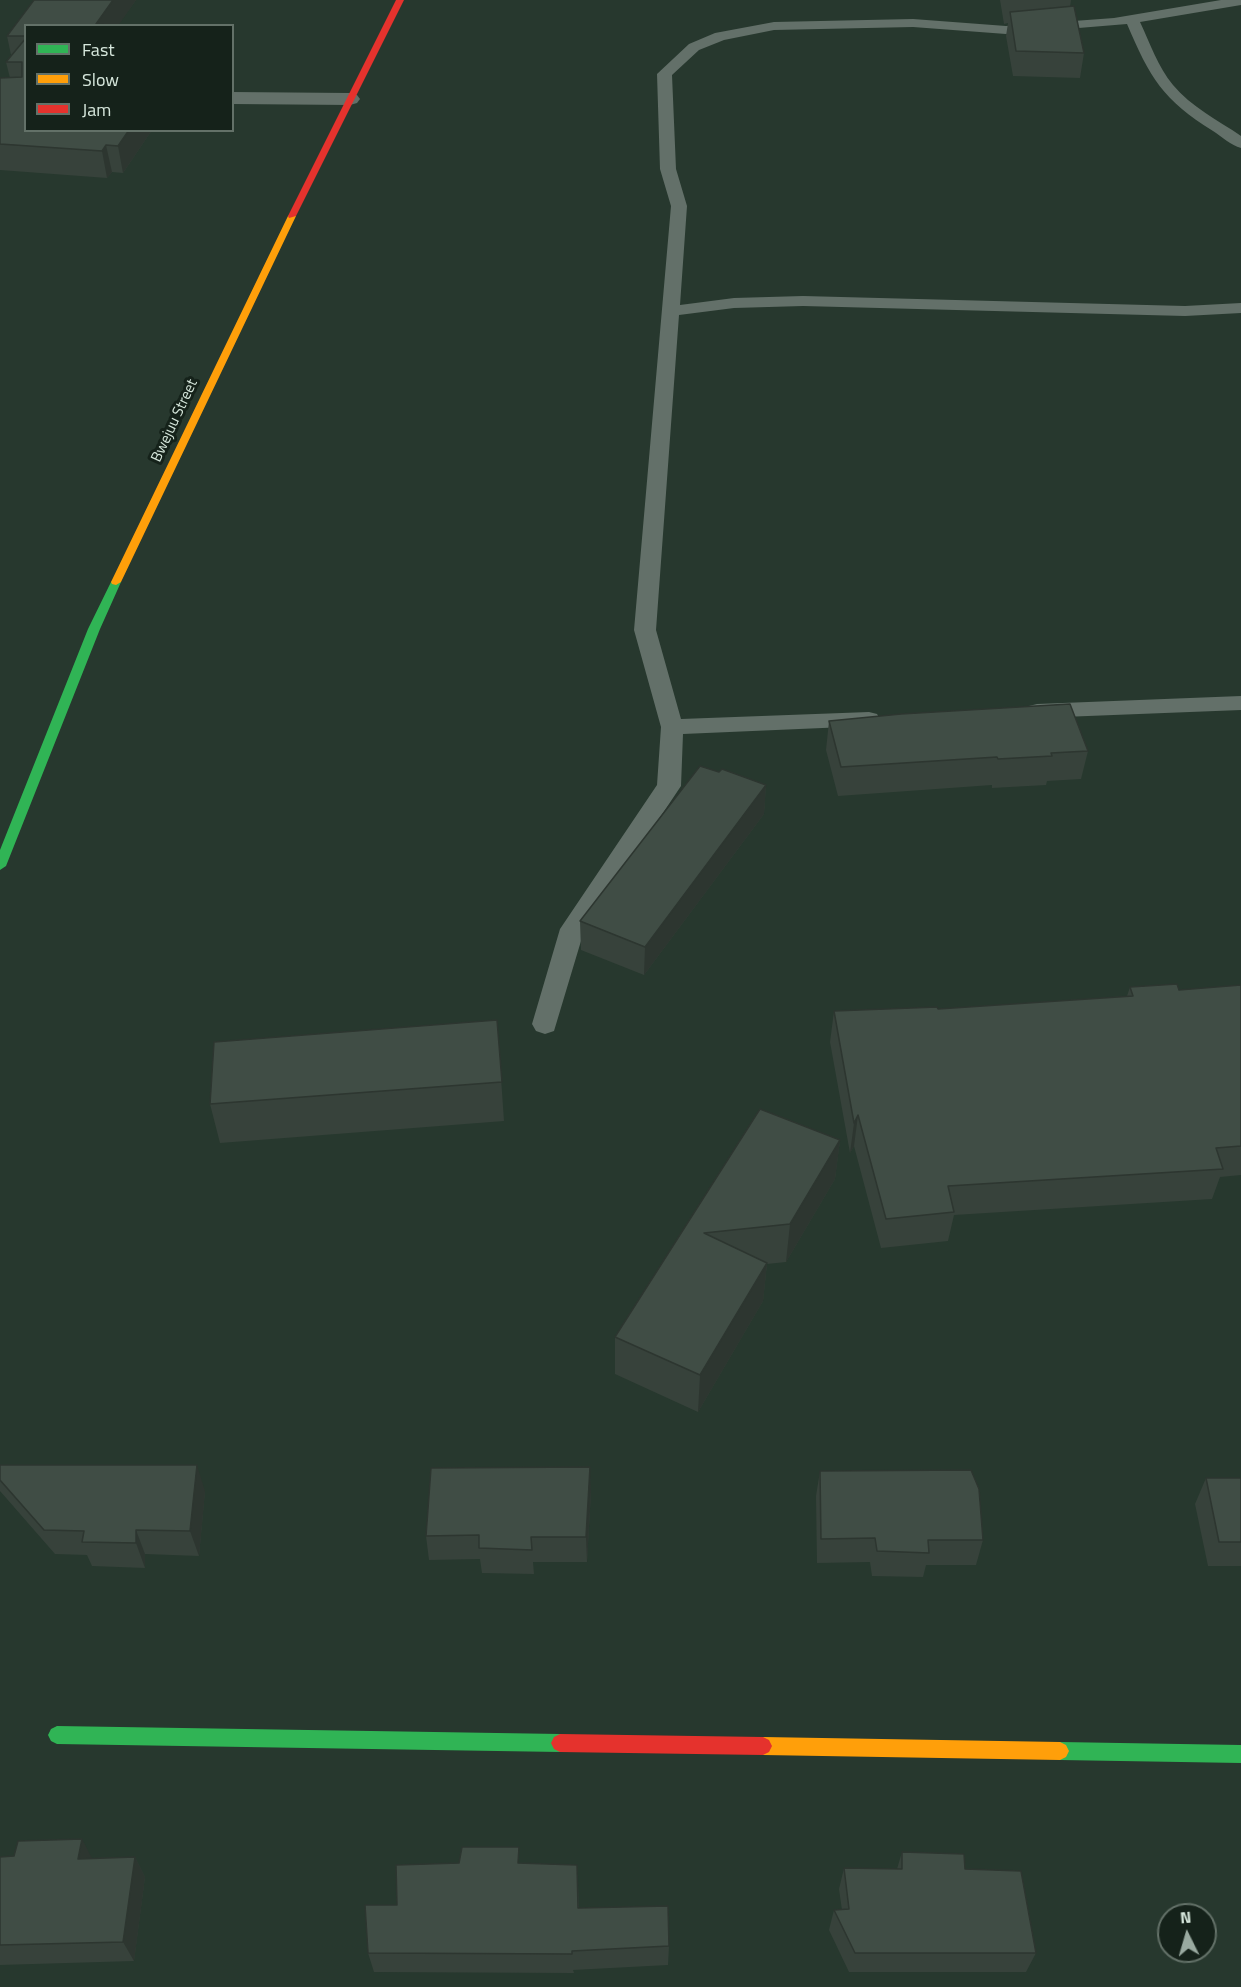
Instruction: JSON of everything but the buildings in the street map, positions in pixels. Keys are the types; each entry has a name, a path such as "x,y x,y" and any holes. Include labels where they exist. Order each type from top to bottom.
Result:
{"street":[{"name":"Bwejuu Street","path":"0,866 94,629 272,255 400,0"},
{"path":"234,98 350,99"},
{"path":"57,1735 1241,1754"}],"lane":[{"path":"545,1024 572,929 669,786 672,727 645,630 679,206 668,170 664,74 694,47 720,36 774,26 913,23 1006,30 1102,23 1241,1"},
{"path":"1132,19 1169,90 1192,110 1241,143"},
{"path":"671,311 734,303 803,301 1185,311 1241,308"},
{"path":"1016,712 1241,702"},
{"path":"672,727 885,718"}],"traffic: fast":[{"path":"0,866 94,629 116,582"},
{"path":"57,1735 560,1743"},
{"path":"1060,1751 1241,1754"}],"traffic: slow":[{"path":"116,582 292,216"},
{"path":"763,1746 1060,1751"}],"traffic: jam":[{"path":"292,216 400,0"},
{"path":"560,1743 763,1746"}]}
